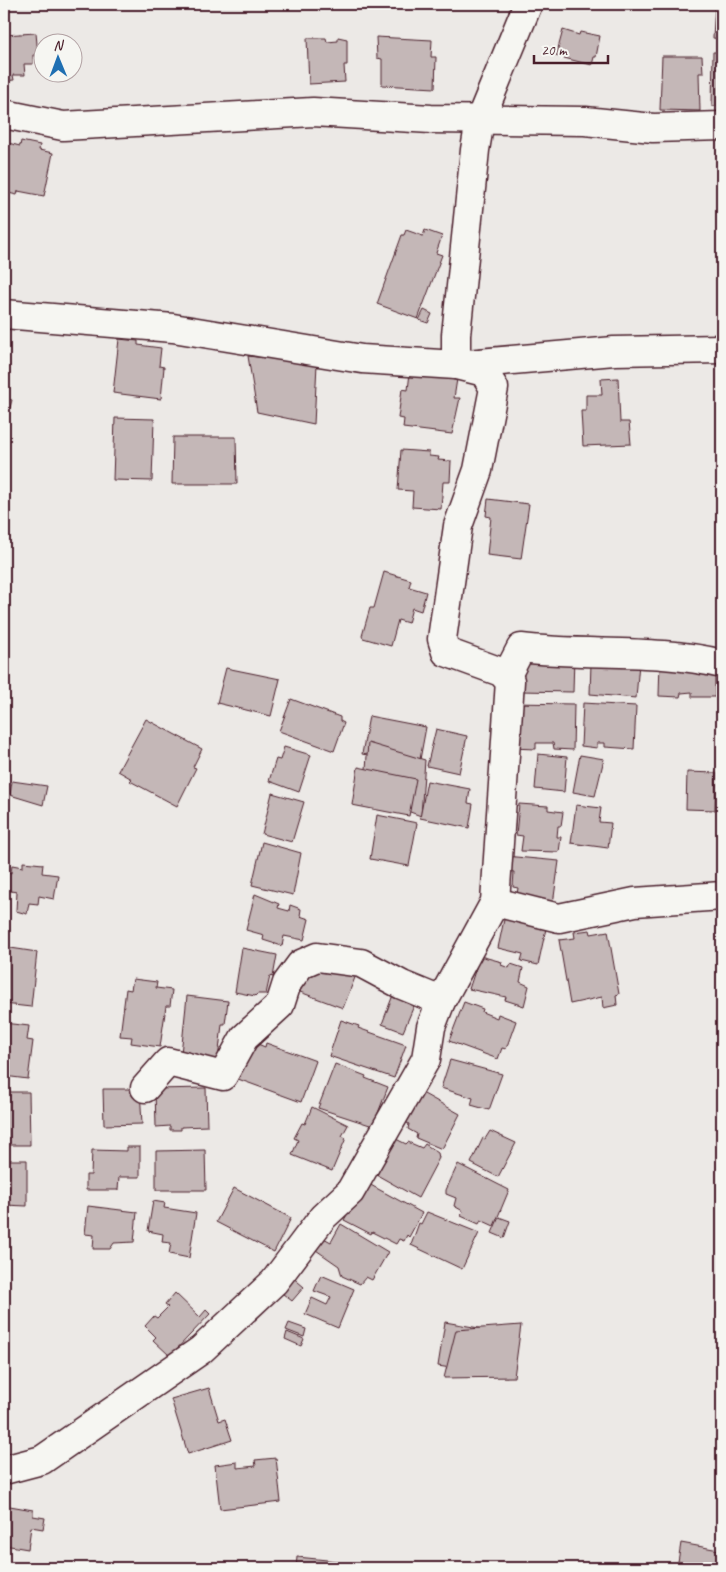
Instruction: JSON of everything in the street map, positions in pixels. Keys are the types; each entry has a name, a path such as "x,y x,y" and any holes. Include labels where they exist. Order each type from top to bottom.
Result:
{"street":[{"path":"456,365 456,335 475,150 480,120 528,4"},
{"path":"4,114 63,126 314,112 480,120 585,121 654,128 722,126"},
{"path":"4,314 173,328 362,360 456,365 614,351 722,349"},
{"path":"4,1470 42,1460 201,1350 274,1282 323,1217 350,1192 426,1059 431,1027 441,1001 494,902 510,681 501,672 446,652 442,639 458,526 478,470 494,388 484,372 456,365"},
{"path":"506,676 520,648 546,652 684,656 722,664"},
{"path":"494,902 559,918 635,902 722,896"},
{"path":"145,1088 168,1062 223,1076 244,1038 280,1005 287,983 301,964 317,957 361,963 402,985 441,1001"}],"building":[{"path":"45,4 60,4 60,7 45,7"},
{"path":"715,4 722,4 722,39 713,38"},
{"path":"563,30 579,35 580,32 600,36 596,57 594,57 592,65 556,56"},
{"path":"32,33 32,64 24,64 25,75 13,75 14,80 4,81 4,35"},
{"path":"338,37 347,39 347,65 344,65 345,82 309,84 307,38 326,38 327,42 338,41"},
{"path":"376,37 432,40 431,57 436,57 435,88 382,85 382,59 377,58"},
{"path":"713,52 722,52 722,107 712,106"},
{"path":"662,56 702,56 703,73 699,73 700,111 660,110"},
{"path":"21,141 40,145 39,150 53,153 44,196 18,191 17,195 4,192 4,142 20,146"},
{"path":"406,230 423,236 425,230 442,236 436,253 442,255 418,319 377,304 402,235 404,235"},
{"path":"424,310 432,314 428,323 419,320"},
{"path":"119,339 138,341 138,345 161,348 159,366 164,367 161,399 113,393"},
{"path":"248,356 317,364 314,424 257,412"},
{"path":"410,373 457,379 454,398 460,398 452,434 403,428 404,419 398,418 402,389 408,390"},
{"path":"618,378 620,422 629,422 631,444 583,446 581,411 586,411 586,395 602,395 601,379"},
{"path":"4,398 12,400 4,430"},
{"path":"115,418 154,419 152,481 113,480"},
{"path":"173,437 236,437 237,484 172,484"},
{"path":"401,450 429,452 429,456 439,457 438,460 451,461 450,482 443,482 441,509 412,507 413,491 398,490"},
{"path":"488,499 529,504 521,559 487,555 491,517 486,516"},
{"path":"384,572 411,580 409,587 426,592 421,611 412,608 408,623 398,620 391,646 363,638 362,636 370,608 374,608"},
{"path":"574,656 573,692 520,691 521,657"},
{"path":"660,660 715,665 715,697 692,697 692,692 681,693 680,697 659,696"},
{"path":"591,663 639,663 636,698 590,694"},
{"path":"226,668 280,679 271,716 217,703"},
{"path":"291,699 340,717 340,721 344,723 334,751 279,731"},
{"path":"513,703 574,704 573,750 554,749 553,743 536,743 536,749 511,748"},
{"path":"583,703 636,706 634,749 605,747 605,743 597,743 597,748 581,746"},
{"path":"369,716 426,727 419,765 362,754"},
{"path":"146,719 202,749 193,767 196,768 177,806 130,781 132,779 118,771"},
{"path":"436,729 467,736 459,773 427,766"},
{"path":"368,743 425,760 421,816 364,795"},
{"path":"284,747 311,755 299,792 269,781 276,759 280,760"},
{"path":"538,754 567,757 564,792 535,789"},
{"path":"580,755 604,759 595,796 573,792"},
{"path":"358,767 416,779 409,816 352,805"},
{"path":"687,772 716,773 715,810 686,809"},
{"path":"12,781 47,786 43,805 10,795"},
{"path":"427,781 470,789 468,803 473,804 469,828 420,818"},
{"path":"272,793 304,802 292,842 262,834"},
{"path":"519,804 548,806 548,810 563,812 561,826 558,826 557,837 561,837 559,852 521,851 523,836 516,835"},
{"path":"576,805 601,808 599,822 611,823 608,848 571,843"},
{"path":"377,815 417,823 409,866 370,859"},
{"path":"262,842 301,853 293,895 252,885"},
{"path":"505,856 559,861 553,904 516,900 518,888 513,887 514,872 504,871"},
{"path":"23,862 43,864 42,873 58,875 54,899 39,896 38,904 29,903 27,914 16,911 17,892 4,890 7,872 11,873 12,865 23,867"},
{"path":"255,894 279,904 278,908 289,911 290,905 301,909 300,916 309,919 304,940 284,936 282,946 263,940 264,935 246,930"},
{"path":"505,915 547,924 538,965 521,961 523,954 498,948"},
{"path":"590,930 591,934 608,931 619,994 616,995 617,1005 603,1008 602,997 570,1004 559,940 575,938 574,932"},
{"path":"4,947 37,952 31,1007 4,1004"},
{"path":"242,948 277,955 273,977 270,976 266,994 257,994 255,996 235,992"},
{"path":"480,956 502,962 501,965 509,968 511,964 523,968 520,982 529,986 524,1006 505,1000 506,997 469,989"},
{"path":"317,960 356,975 343,1008 300,992 307,972"},
{"path":"133,979 157,982 156,988 172,990 170,1006 166,1006 160,1047 131,1043 132,1037 120,1036 126,989 131,990"},
{"path":"396,987 418,996 403,1032 382,1024"},
{"path":"187,996 228,1001 225,1024 222,1024 218,1060 181,1054"},
{"path":"464,1002 483,1009 482,1012 497,1018 498,1014 516,1021 506,1049 502,1048 498,1059 449,1041"},
{"path":"341,1020 406,1045 394,1078 329,1056"},
{"path":"4,1023 29,1026 27,1040 33,1041 28,1079 4,1076"},
{"path":"248,1040 265,1047 266,1043 316,1061 301,1102 238,1079 246,1058"},
{"path":"450,1060 502,1074 489,1110 471,1105 473,1098 441,1088"},
{"path":"335,1064 388,1087 373,1126 318,1108"},
{"path":"206,1088 207,1126 181,1127 181,1130 170,1130 170,1126 156,1127 155,1089"},
{"path":"103,1089 140,1089 142,1124 104,1125"},
{"path":"415,1089 460,1114 442,1149 416,1138 417,1134 408,1129 409,1124 399,1119"},
{"path":"4,1092 29,1092 30,1145 4,1145"},
{"path":"312,1107 348,1125 342,1136 346,1138 332,1171 292,1155 298,1140 294,1138 302,1123 305,1124"},
{"path":"490,1131 516,1143 498,1177 471,1163 483,1138 485,1139"},
{"path":"394,1138 406,1144 408,1142 422,1148 425,1144 438,1153 439,1158 418,1198 377,1175"},
{"path":"127,1147 140,1147 140,1177 119,1177 118,1190 86,1190 86,1175 91,1175 92,1150 127,1151"},
{"path":"205,1150 206,1190 156,1190 156,1151"},
{"path":"4,1160 27,1160 27,1206 4,1205"},
{"path":"458,1164 509,1190 494,1226 481,1220 479,1224 461,1216 463,1211 454,1206 456,1198 446,1194"},
{"path":"367,1183 422,1213 409,1237 407,1235 404,1241 399,1239 396,1244 344,1220"},
{"path":"234,1188 291,1218 274,1252 216,1222"},
{"path":"153,1201 165,1203 164,1208 196,1213 189,1258 169,1254 171,1243 162,1242 163,1234 148,1231"},
{"path":"88,1206 137,1212 134,1242 114,1243 110,1249 93,1249 94,1235 85,1234"},
{"path":"427,1212 479,1233 462,1269 411,1245 419,1223 421,1224"},
{"path":"499,1217 510,1221 504,1238 492,1233"},
{"path":"341,1224 388,1252 372,1280 366,1277 360,1284 342,1276 339,1266 313,1248 320,1236 331,1242"},
{"path":"321,1275 354,1289 338,1328 305,1314 312,1298 327,1305 331,1297 314,1291"},
{"path":"291,1276 304,1287 292,1301 278,1290"},
{"path":"175,1293 200,1317 206,1310 210,1314 170,1356 153,1340 156,1337 145,1326 154,1316 157,1318 168,1307 165,1305"},
{"path":"445,1322 513,1334 507,1377 438,1366"},
{"path":"289,1323 306,1329 304,1337 286,1330"},
{"path":"521,1325 514,1377 444,1378 456,1330"},
{"path":"287,1332 304,1339 301,1346 285,1339"},
{"path":"209,1388 219,1421 225,1419 232,1440 188,1454 171,1399"},
{"path":"276,1458 281,1502 220,1509 215,1465 237,1462 237,1468 256,1466 255,1460"},
{"path":"4,1505 33,1510 33,1516 45,1518 43,1529 31,1527 28,1549 4,1545"},
{"path":"681,1543 719,1550 716,1567 722,1568 695,1565 694,1568 677,1568"},
{"path":"297,1557 337,1561 336,1568 296,1568"}]}
